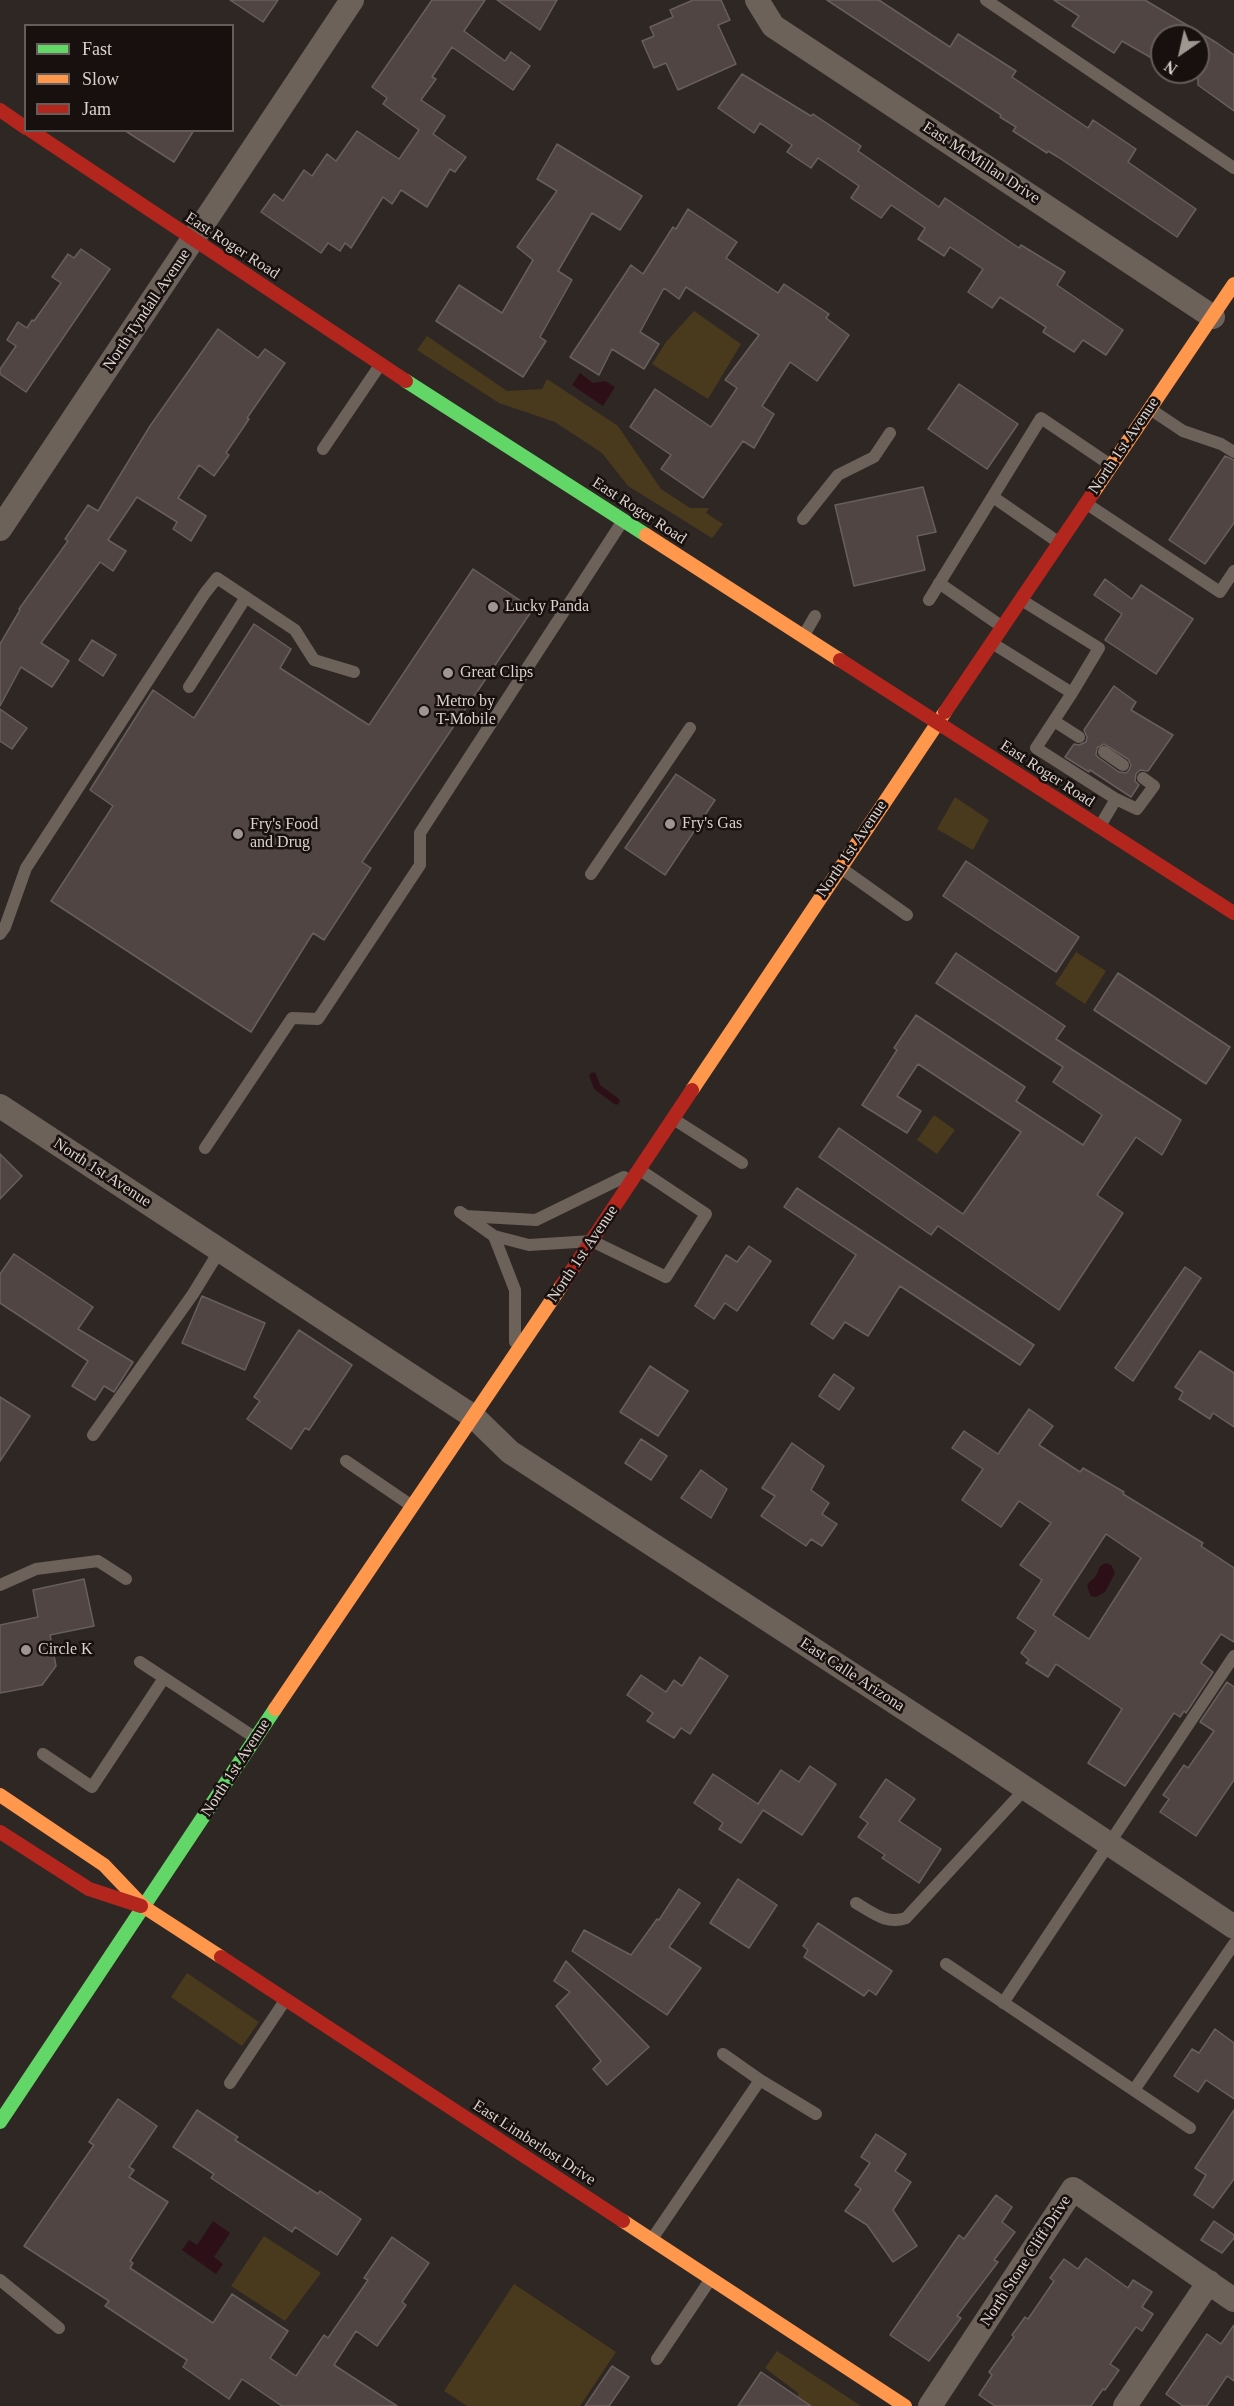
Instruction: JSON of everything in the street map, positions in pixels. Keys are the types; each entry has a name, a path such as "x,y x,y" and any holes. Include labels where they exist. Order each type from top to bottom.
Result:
{"street":[{"name":"North Tyndall Avenue","path":"3,517 193,241 352,0"},
{"name":"East McMillan Drive","path":"757,1 773,26 1213,316"},
{"path":"0,110 24,127"},
{"name":"East Roger Road","path":"33,132 380,364 1234,914"},
{"name":"North 1st Avenue","path":"0,2122 255,1738 515,1357 937,723 1234,284"},
{"name":"North 1st Avenue","path":"0,1107 474,1417"},
{"name":"East Calle Arizona","path":"474,1417 510,1452 1234,1927"},
{"name":"East Limberlost Drive","path":"0,1795 104,1865 144,1907 905,2406"},
{"name":"East Limberlost Drive","path":"0,1832 89,1889 144,1907"},
{"name":"North Stone Cliff Drive","path":"930,2406 1073,2189 1234,2300"},
{"path":"1125,2406 1209,2282"}],"lane":[{"path":"986,0 1234,168"},
{"path":"323,449 380,364"},
{"path":"1150,409 1183,431 1221,444 1234,452"},
{"path":"929,600 1041,418 1112,466"},
{"path":"803,519 838,475 874,456 890,433"},
{"path":"993,497 1059,543"},
{"path":"1086,503 1220,592 1234,571"},
{"path":"205,1148 292,1018 318,1019 420,865 420,833 624,520"},
{"path":"0,934 5,927 26,868 217,578 295,630 315,660 354,672"},
{"path":"939,583 1002,627"},
{"path":"189,687 246,597"},
{"path":"1021,599 1099,648 1036,748 1116,799 1137,809 1154,786 1143,778"},
{"path":"803,636 815,616"},
{"path":"992,643 1072,693"},
{"path":"1054,721 1079,737"},
{"path":"591,874 690,728"},
{"path":"1104,752 1123,765"},
{"path":"1099,827 1116,799"},
{"path":"840,868 907,915"},
{"path":"673,1119 742,1163"},
{"path":"639,1170 706,1214 666,1277 592,1241 529,1245 494,1236 463,1214 536,1220 639,1170"},
{"path":"494,1236 515,1290 515,1357"},
{"path":"93,1435 193,1294 220,1250"},
{"path":"346,1461 413,1506"},
{"path":"0,1585 36,1569 98,1561 126,1579"},
{"path":"1003,2003 1234,1656"},
{"path":"140,1662 255,1738"},
{"path":"43,1754 92,1787 164,1678"},
{"path":"856,1903 887,1921 906,1918 1025,1789"},
{"path":"1134,2090 1234,1944"},
{"path":"946,1964 1190,2128"},
{"path":"230,2083 286,2000"},
{"path":"723,2054 816,2115"},
{"path":"652,2240 760,2080"},
{"path":"657,2359 711,2279"},
{"path":"0,2280 59,2328"}],"shaded area":[{"path":"694,311 741,344 708,399 652,364 666,342"},
{"path":"427,336 507,391 542,389 547,379 618,426 661,489 690,508 709,508 706,513 723,524 712,538 628,486 602,453 555,422 499,403 417,350"},
{"path":"580,373 593,383 605,381 615,387 603,406 572,385"},
{"path":"955,797 989,820 973,850 937,829"},
{"path":"1076,952 1106,971 1085,1004 1055,984"},
{"path":"934,1115 955,1130 937,1154 917,1140"},
{"path":"1106,1563 1111,1565 1115,1573 1105,1592 1096,1597 1091,1596 1088,1585 1100,1567"},
{"path":"187,1973 259,2022 242,2046 171,1997"},
{"path":"213,2221 230,2233 214,2257 223,2264 216,2274 182,2250 189,2240 197,2245"},
{"path":"264,2236 321,2273 285,2321 231,2286"},
{"path":"514,2284 616,2352 580,2406 467,2406 444,2391"},
{"path":"777,2351 861,2406 803,2406 798,2403 798,2393 765,2368"}],"building":[{"path":"230,0 278,0 263,22"},
{"path":"432,0 485,0 464,31 505,61 511,52 530,66 513,90 452,47 432,77 436,79 421,100 445,116 433,134 466,157 455,172 450,169 427,207 401,190 392,204 383,197 351,248 345,243 340,251 328,243 321,253 261,212 274,194 283,201 304,170 312,176 327,154 336,161 357,131 399,159 419,130 383,104 387,98 372,87"},
{"path":"497,0 557,0 540,30"},
{"path":"693,0 721,0 730,20 718,25 736,64 678,90 666,63 654,68 642,41 654,36 650,27 673,17 670,10"},
{"path":"827,0 879,0 950,47 958,34 1016,71 1012,77 1088,128 1093,120 1136,149 1128,162 1196,209 1177,237 1058,157 1048,151 1047,153 1013,131 1016,127 1000,117 1001,115"},
{"path":"1054,0 1145,0 1185,24 1150,24 1150,57 1122,41 1114,53 1072,26 1079,16"},
{"path":"1210,39 1234,55 1234,111 1198,85 1210,84"},
{"path":"742,74 811,116 813,114 861,146 858,151 939,207 945,198 1019,248 1021,245 1065,272 1057,285 1123,330 1106,355 1083,340 1074,352 1043,332 1046,327 1000,297 992,308 968,292 983,269 950,247 944,256 918,239 925,228 891,205 881,218 851,198 859,186 818,158 811,168 787,152 792,145 760,123 754,133 718,108"},
{"path":"127,132 193,132 174,162"},
{"path":"557,144 642,196 620,230 592,213 558,271 572,280 540,337 546,341 523,377 436,321 459,285 502,313 533,260 517,247 557,191 537,179"},
{"path":"688,209 737,242 726,258 778,293 784,284 829,314 826,318 849,335 817,381 790,362 762,406 774,414 754,448 743,441 703,498 661,469 671,455 630,427 655,389 711,427 737,388 725,380 759,335 686,287 679,299 664,288 640,332 659,344 644,369 612,349 599,375 570,357 631,265 643,274 673,227 676,229"},
{"path":"81,249 110,269 26,392 0,374 0,369 16,346 7,340 18,322 27,328 32,320 34,321 61,283 52,277 68,254 74,258"},
{"path":"218,329 258,358 265,349 285,363 247,418 249,419 226,453 229,455 214,476 199,465 178,498 206,516 191,541 173,529 177,522 137,497 108,540 126,551 113,571 100,562 41,643 69,661 52,687 21,667 0,706 0,644 19,609 68,541 65,539 88,505 98,511 150,426"},
{"path":"959,384 1018,424 987,469 928,429"},
{"path":"1225,456 1234,460 1234,523 1205,564 1169,540"},
{"path":"923,487 936,532 917,536 925,570 854,586 835,505"},
{"name":"Fry's Food and Drug","path":"473,569 533,609 362,862 371,868 324,940 313,933 251,1032 51,901 113,806 90,790 153,690 194,718 254,624 291,649 280,668 369,725"},
{"path":"1105,579 1132,599 1141,585 1193,619 1156,674 1105,640 1122,614 1094,595"},
{"path":"92,640 116,655 103,676 79,660"},
{"path":"1114,686 1136,702 1131,710 1173,735 1148,771 1140,770 1136,774 1135,781 1139,785 1131,797 1090,770 1089,772 1065,757 1074,744 1079,745 1086,742 1087,737 1084,730","holes":["1104,744 1128,759 1131,765 1129,770 1126,773 1119,772 1096,755 1097,748"]},
{"path":"0,709 27,728 12,749 0,741"},
{"name":"Fry's Gas","path":"676,774 715,800 665,875 625,848"},
{"path":"966,861 1079,937 1056,972 943,896"},
{"path":"956,953 1065,1026 1056,1039 1181,1120 1162,1155 1136,1137 1097,1195 1123,1213 1059,1310 938,1226 931,1235 819,1157 839,1128 963,1214 1021,1132 918,1064 897,1096 921,1111 907,1133 862,1105 897,1050 894,1048 916,1015 1025,1087 1016,1101 1083,1145 1102,1115 1053,1082 1063,1067 936,983"},
{"path":"1118,973 1230,1047 1206,1084 1094,1010"},
{"path":"0,1154 22,1176 0,1199"},
{"path":"797,1188 1034,1345 1020,1365 900,1286 868,1336 845,1322 833,1339 811,1324 856,1255 784,1207"},
{"path":"749,1246 771,1261 737,1311 725,1303 714,1319 695,1306 726,1255 737,1262"},
{"path":"14,1254 93,1307 78,1329 133,1362 114,1392 104,1386 95,1400 72,1386 88,1361 0,1303 0,1274"},
{"path":"1185,1267 1201,1278 1133,1381 1115,1368"},
{"path":"202,1296 265,1323 245,1370 182,1343"},
{"path":"299,1330 352,1365 309,1430 305,1428 291,1449 247,1419 260,1401 254,1397"},
{"path":"1200,1351 1234,1373 1234,1427 1213,1413 1210,1419 1179,1399 1183,1392 1175,1387"},
{"path":"650,1366 688,1391 658,1436 620,1412"},
{"path":"834,1374 854,1388 839,1410 819,1396"},
{"path":"0,1397 30,1416 0,1461"},
{"path":"1029,1409 1053,1426 1039,1445 1080,1472 1083,1468 1124,1492 1123,1494 1203,1543 1201,1546 1234,1568 1234,1642 1221,1634 1201,1663 1213,1672 1186,1713 1184,1711 1180,1717 1174,1713 1125,1786 1088,1763 1122,1709 1056,1664 1048,1677 1026,1663 1029,1660 1021,1653 1036,1631 1017,1618 1042,1580 1020,1565 1051,1523 1019,1501 1001,1527 962,1500 983,1469 952,1448 964,1431 998,1454","holes":["1106,1534 1141,1558 1089,1639 1053,1615"]},
{"path":"641,1439 667,1456 651,1480 625,1463"},
{"path":"792,1443 824,1466 811,1490 829,1503 822,1514 837,1524 822,1546 811,1539 806,1546 761,1516 775,1496 762,1488"},
{"path":"701,1470 727,1489 711,1518 681,1498"},
{"name":"Circle K","path":"84,1579 94,1626 50,1635 56,1666 42,1685 0,1693 0,1625 38,1617 33,1590"},
{"path":"700,1657 728,1676 690,1734 681,1728 674,1738 647,1721 653,1713 627,1695 641,1675 666,1692 674,1680 682,1686"},
{"path":"1227,1682 1234,1687 1234,1780 1196,1836 1160,1812 1169,1799 1163,1795 1184,1765 1188,1768 1214,1731 1200,1722"},
{"path":"810,1766 836,1784 802,1835 763,1810 741,1843 719,1829 723,1823 694,1803 713,1774 758,1804 781,1770 799,1782"},
{"path":"886,1779 915,1799 899,1821 941,1849 919,1883 882,1858 885,1855 858,1837 868,1823 860,1817"},
{"path":"738,1879 777,1905 749,1948 710,1923"},
{"path":"679,1889 700,1903 669,1947 701,1968 667,2015 572,1951 584,1930 631,1955 657,1919 659,1920"},
{"path":"818,1923 892,1971 876,1995 869,1990 864,1996 804,1957 808,1950 803,1946"},
{"path":"566,1961 649,2047 607,2085 593,2069 601,2061 556,2006 570,1992 554,1981"},
{"path":"1215,2029 1234,2043 1234,2099 1206,2080 1198,2092 1174,2076 1192,2049 1199,2053"},
{"path":"118,2099 157,2126 129,2167 134,2170 129,2177 168,2202 130,2261 133,2263 130,2268 213,2323 232,2294 288,2331 270,2358 296,2376 324,2335 328,2338 368,2280 364,2278 392,2237 429,2263 402,2302 406,2305 377,2346 356,2331 334,2365 397,2406 282,2406 242,2379 229,2399 183,2367 187,2360 105,2306 109,2301 24,2246 94,2145 89,2142"},
{"path":"197,2110 238,2137 235,2140 318,2194 320,2191 361,2219 337,2255 295,2227 292,2232 211,2178 214,2174 173,2147"},
{"path":"1234,2110 1234,2179 1213,2208 1194,2195 1206,2175 1195,2168"},
{"path":"876,2134 906,2154 895,2171 911,2182 893,2210 917,2246 893,2262 867,2225 845,2211 861,2189 855,2185 870,2163 861,2157"},
{"path":"996,2195 1012,2207 1002,2222 1015,2232 994,2260 998,2262 957,2316 961,2318 929,2361 890,2335 959,2235 964,2239"},
{"path":"1214,2221 1234,2235 1222,2253 1201,2240"},
{"path":"1086,2258 1128,2288 1133,2280 1152,2292 1142,2307 1153,2314 1142,2331 1136,2327 1110,2364 1119,2370 1105,2390 1103,2389 1091,2406 995,2406 979,2395 992,2375 989,2372 1014,2337 1012,2335 1025,2317 1028,2319 1054,2281 1050,2278 1064,2259 1078,2269"},
{"path":"1234,2325 1234,2381 1227,2376 1207,2406 1183,2406 1166,2394 1207,2334 1221,2344"},
{"path":"612,2366 629,2377 609,2406 585,2406"},
{"path":"761,2372 811,2406 738,2406"}],"waterway":[{"path":"593,1076 597,1087 616,1101"}],"traffic: fast":[{"path":"406,381 646,535"},
{"path":"0,2122 275,1709"}],"traffic: slow":[{"path":"1093,493 1234,284"},
{"path":"646,535 840,660"},
{"path":"692,1090 945,712"},
{"path":"275,1709 562,1285"},
{"path":"0,1795 104,1865 144,1907 221,1957"},
{"path":"623,2221 905,2406"}],"traffic: jam":[{"path":"0,110 24,127"},
{"path":"33,132 406,381"},
{"path":"945,712 1093,493"},
{"path":"840,660 1234,913"},
{"path":"562,1285 692,1090"},
{"path":"0,1832 89,1889 141,1906"},
{"path":"221,1957 623,2221"}],"place":[{"name":"Lucky Panda","path":"493,607"},
{"name":"Great Clips","path":"448,673"},
{"name":"Metro by T-Mobile","path":"424,711"},
{"name":"Fry's Gas","path":"670,824"},
{"name":"Fry's Food and Drug","path":"238,834"},
{"name":"Circle K","path":"26,1650"}]}
